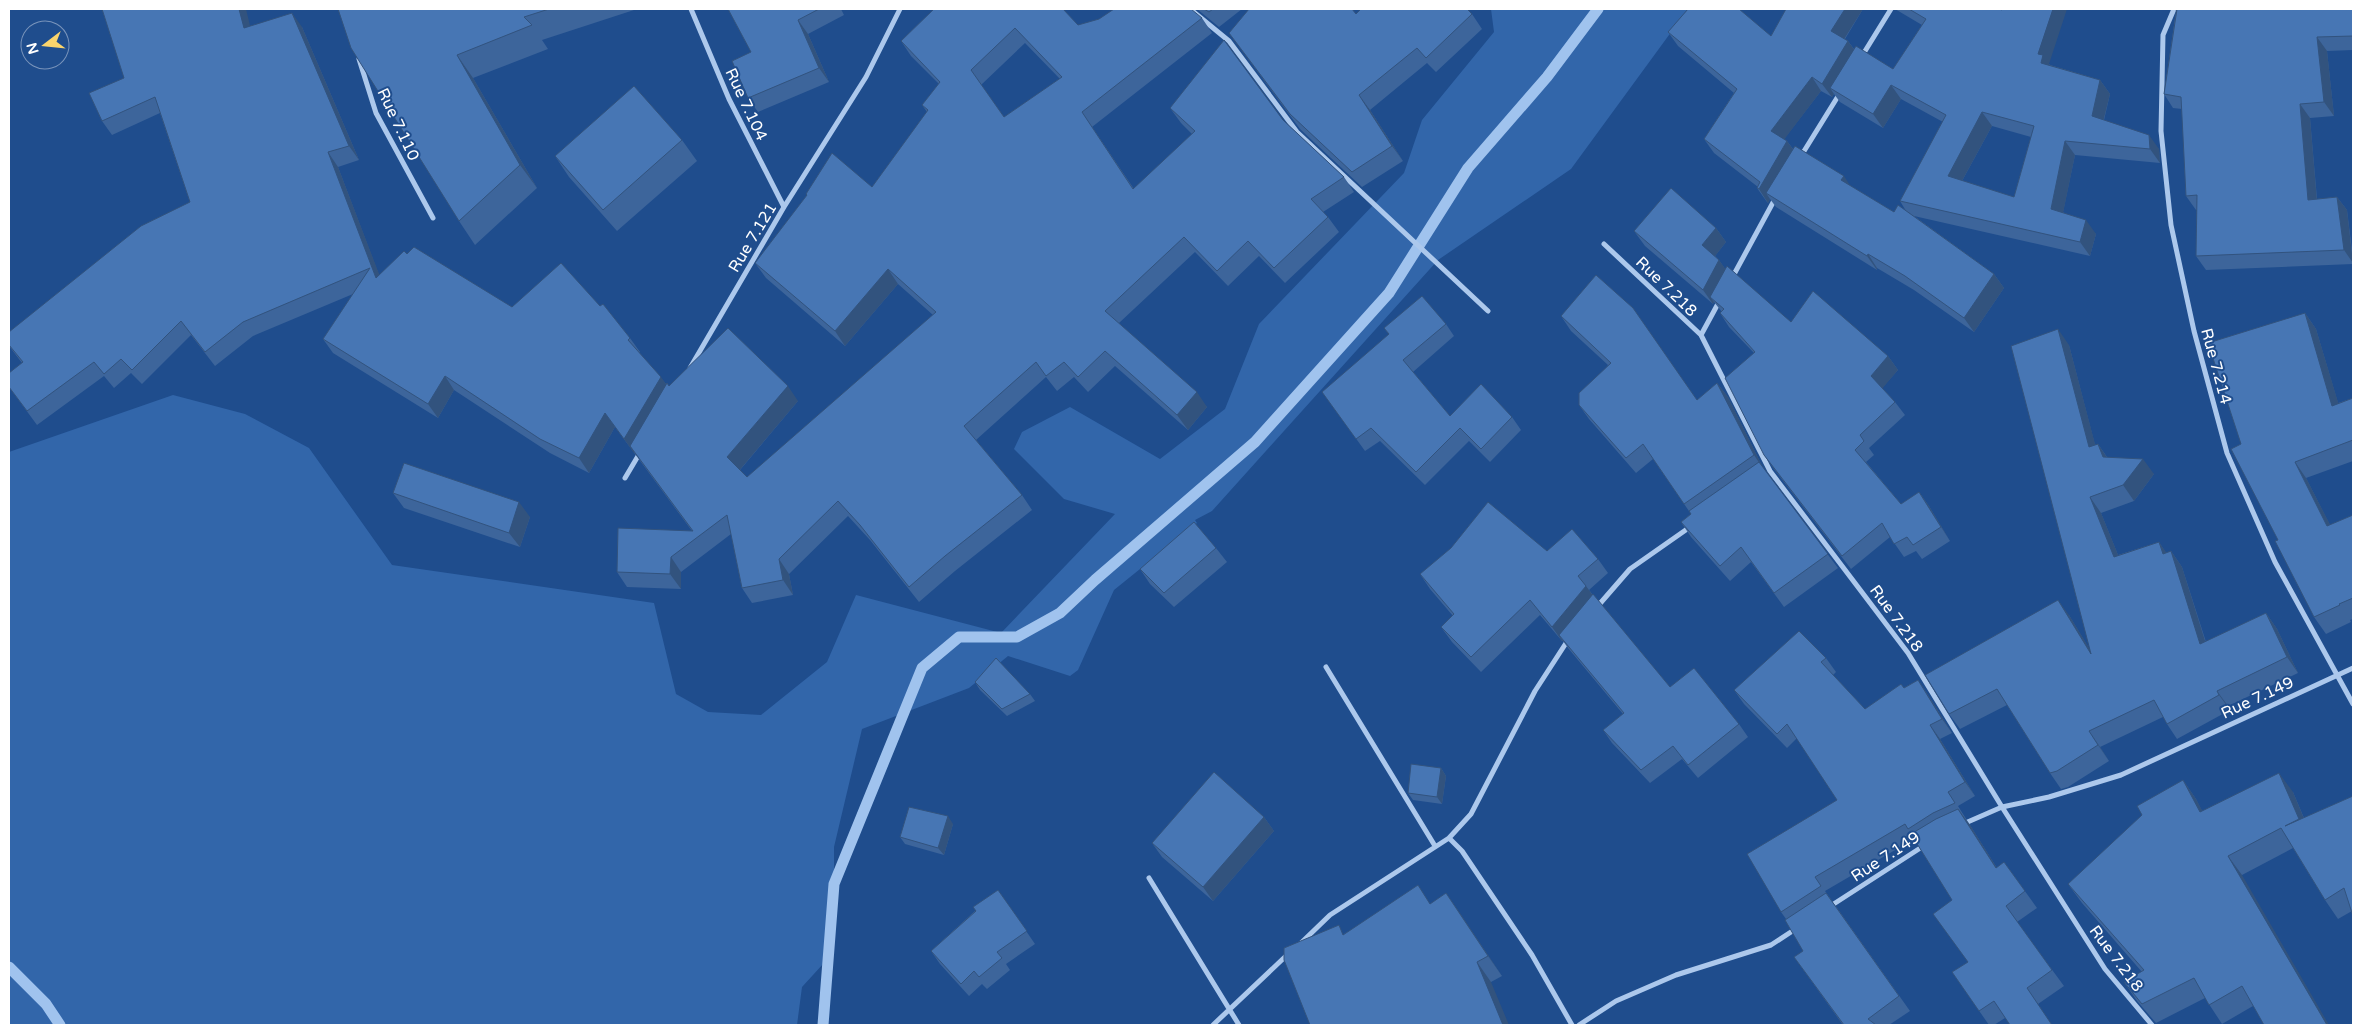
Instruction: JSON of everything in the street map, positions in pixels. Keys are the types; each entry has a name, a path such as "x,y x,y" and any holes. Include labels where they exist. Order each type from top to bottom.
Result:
{"street":[{"name":"Rue 7.104","path":"691,9 729,99 784,207"},
{"name":"Rue 7.121","path":"685,377 784,207 866,77 900,9"},
{"path":"1190,9 1229,41 1297,132 1488,311"},
{"path":"1860,59 1891,9"},
{"name":"Rue 7.214","path":"2174,9 2163,35 2161,131 2171,225 2194,331 2227,453 2275,562 2353,704"},
{"name":"Rue 7.110","path":"358,56 376,112 433,218"},
{"path":"1798,160 1845,85"},
{"path":"1728,285 1778,194"},
{"name":"Rue 7.218","path":"1604,244 1701,335 1770,471 1908,653 2002,807 2105,969 2152,1025"},
{"path":"1701,335 1723,294"},
{"path":"625,478 645,444"},
{"path":"1762,477 1770,471"},
{"path":"1593,611 1630,569 1692,526"},
{"path":"1213,1025 1330,915 1449,838 1470,814 1535,691 1575,632"},
{"path":"1326,667 1435,846"},
{"name":"Rue 7.149","path":"1953,828 2002,807 2050,798 2121,775 2353,668"},
{"path":"1449,838 1462,851 1532,955 1572,1025"},
{"name":"Rue 7.149","path":"1821,913 1928,842"},
{"path":"1149,878 1228,1011 1239,1025"},
{"path":"1579,1025 1616,1000 1676,975 1771,945 1804,924"}],"shaded area":[{"path":"1491,9 1688,9 1571,169 1438,260 1212,511 1195,520 1197,523 1114,590 1078,670 1070,676 1008,656 969,688 862,729 834,847 834,952 802,987 797,1025 9,1025 9,452 173,395 245,414 309,448 392,565 654,603 676,694 708,712 761,715 827,662 856,595 1001,633 1115,514 1064,499 1014,449 1022,432 1070,407 1160,459 1225,409 1259,324 1404,173 1422,120 1494,32"}],"building":[{"path":"102,9 239,9 244,28 292,13 349,146 328,152 376,278 404,251 407,254 414,247 512,307 561,263 600,306 603,304 630,338 628,340 661,377 624,439 605,413 579,458 540,439 445,376 428,404 323,339 370,268 243,322 205,352 181,321 132,370 121,359 104,374 94,362 27,411 9,387 9,373 23,362 9,345 9,332 141,226 190,202 155,97 102,121 89,93 124,78"},
{"path":"338,9 549,9 524,17 532,25 457,55 520,165 459,221 351,48"},
{"path":"728,9 819,9 798,20 819,68 748,98 732,61 751,52"},
{"path":"934,9 1063,9 1078,25 1099,19 1114,9 1191,9 1202,18 1082,112 1133,189 1195,131 1170,108 1224,40 1283,120 1344,177 1311,199 1328,217 1274,268 1248,241 1217,271 1184,237 1105,311 1197,392 1177,415 1105,351 1078,377 1064,362 1046,376 1036,362 964,426 1022,495 909,587 860,525 838,501 779,559 783,580 742,588 727,515 671,557 670,574 617,572 618,528 693,531 630,446 667,383 669,386 728,328 788,386 727,457 747,477 936,312 888,269 835,331 755,263 807,195 832,153 872,187 928,110 922,105 940,82 901,41","holes":["1015,28 1062,77 1004,117 971,70"]},
{"path":"1249,9 1352,9 1356,14 1361,9 1467,9 1472,14 1426,58 1417,48 1359,95 1392,146 1352,172 1290,114 1229,33"},
{"path":"1688,9 1739,9 1771,36 1786,9 1845,9 1831,31 1848,41 1822,84 1812,77 1771,131 1787,141 1759,189 1757,188 1760,182 1704,139 1737,89 1668,32"},
{"path":"1909,9 2053,9 2038,54 2043,55 2041,63 2100,80 2092,116 2149,135 2150,149 2065,141 2051,209 2086,220 2080,242 1900,201 1946,115 1891,85 1873,114 1830,88 1856,46 1893,69 1926,19","holes":["1982,112 2034,126 2014,197 1948,176"]},
{"path":"2177,9 2353,9 2353,36 2317,37 2324,102 2300,104 2308,200 2337,197 2344,250 2196,256 2197,195 2186,196 2181,97 2164,94"},
{"path":"634,86 682,140 603,210 555,156"},
{"path":"1795,146 1844,176 1841,180 1894,212 1898,205 1994,274 1964,318 1905,276 1868,254 1867,256 1766,193"},
{"path":"1671,188 1716,228 1702,245 1719,260 1703,290 1634,231"},
{"path":"1727,266 1791,322 1813,291 1888,356 1871,376 1895,402 1860,435 1864,441 1855,450 1901,504 1919,492 1941,527 1913,545 1907,537 1894,544 1882,523 1842,556 1764,455 1725,378 1755,352 1720,313 1724,309 1710,297"},
{"path":"1596,275 1633,308 1697,400 1717,383 1754,455 1684,504 1643,444 1626,458 1579,405 1579,393 1611,363 1561,316"},
{"path":"1422,296 1446,324 1403,360 1450,416 1481,384 1512,417 1481,449 1460,428 1416,472 1371,428 1356,439 1322,392 1389,334 1384,328"},
{"path":"2305,313 2332,406 2353,398 2353,440 2295,462 2327,526 2353,515 2353,598 2314,617 2275,541 2278,540 2231,449 2241,444 2208,343"},
{"path":"2058,329 2089,447 2098,444 2103,457 2143,459 2123,485 2090,497 2114,557 2159,542 2163,554 2171,551 2200,644 2266,613 2287,657 2217,691 2219,695 2167,724 2154,700 2089,731 2098,745 2057,771 2050,773 1997,689 1949,714 1925,675 2058,600 2091,654 2011,346"},
{"path":"1759,462 1828,554 1774,593 1741,547 1720,566 1681,522 1691,514 1689,511"},
{"path":"404,463 519,502 509,533 393,493"},
{"path":"1488,502 1547,551 1572,529 1598,559 1578,576 1586,586 1552,627 1530,600 1471,657 1441,627 1454,614 1420,574 1451,548"},
{"path":"1194,522 1216,548 1164,593 1140,569"},
{"path":"1593,594 1670,687 1694,668 1739,724 1688,765 1673,746 1641,770 1603,730 1624,713 1559,635"},
{"path":"1799,631 1826,658 1821,662 1865,709 1901,684 1904,688 1918,680 1942,719 1930,725 1965,782 1948,792 1955,803 1933,813 1908,829 1905,824 1815,877 1821,886 1781,912 1747,854 1837,800 1787,724 1777,734 1734,690"},
{"path":"996,658 1030,694 1002,709 975,682"},
{"path":"1411,764 1441,768 1437,797 1408,793"},
{"path":"1214,772 1264,817 1203,887 1152,843"},
{"path":"2279,773 2299,819 2285,826 2353,796 2353,916 2344,888 2325,900 2281,828 2228,856 2327,1025 2264,1025 2242,986 2209,1005 2194,978 2142,1004 2124,982 2144,970 2068,884 2142,815 2137,806 2183,780 2200,812"},
{"path":"909,807 948,816 938,848 900,837"},
{"path":"1958,809 1996,868 2004,862 2025,891 2006,906 2052,970 2027,988 2052,1025 2010,1025 1994,1001 1979,1011 1952,972 1968,962 1933,914 1952,900 1911,834 1936,819"},
{"path":"1418,885 1430,904 1446,893 1488,956 1477,962 1503,1025 1310,1025 1284,960 1284,948 1339,925 1343,935"},
{"path":"998,890 1027,931 997,952 1002,958 979,977 974,971 961,984 931,951 976,911 973,907"},
{"path":"1826,893 1899,996 1868,1019 1876,1025 1844,1025 1794,957 1803,951 1785,920"}],"waterway":[{"path":"823,1025 834,884 922,668 959,637 1017,637 1060,613 1095,580 1255,442 1389,293 1468,168 1547,77 1598,9"},
{"path":"9,967 46,1004 60,1025"}]}
